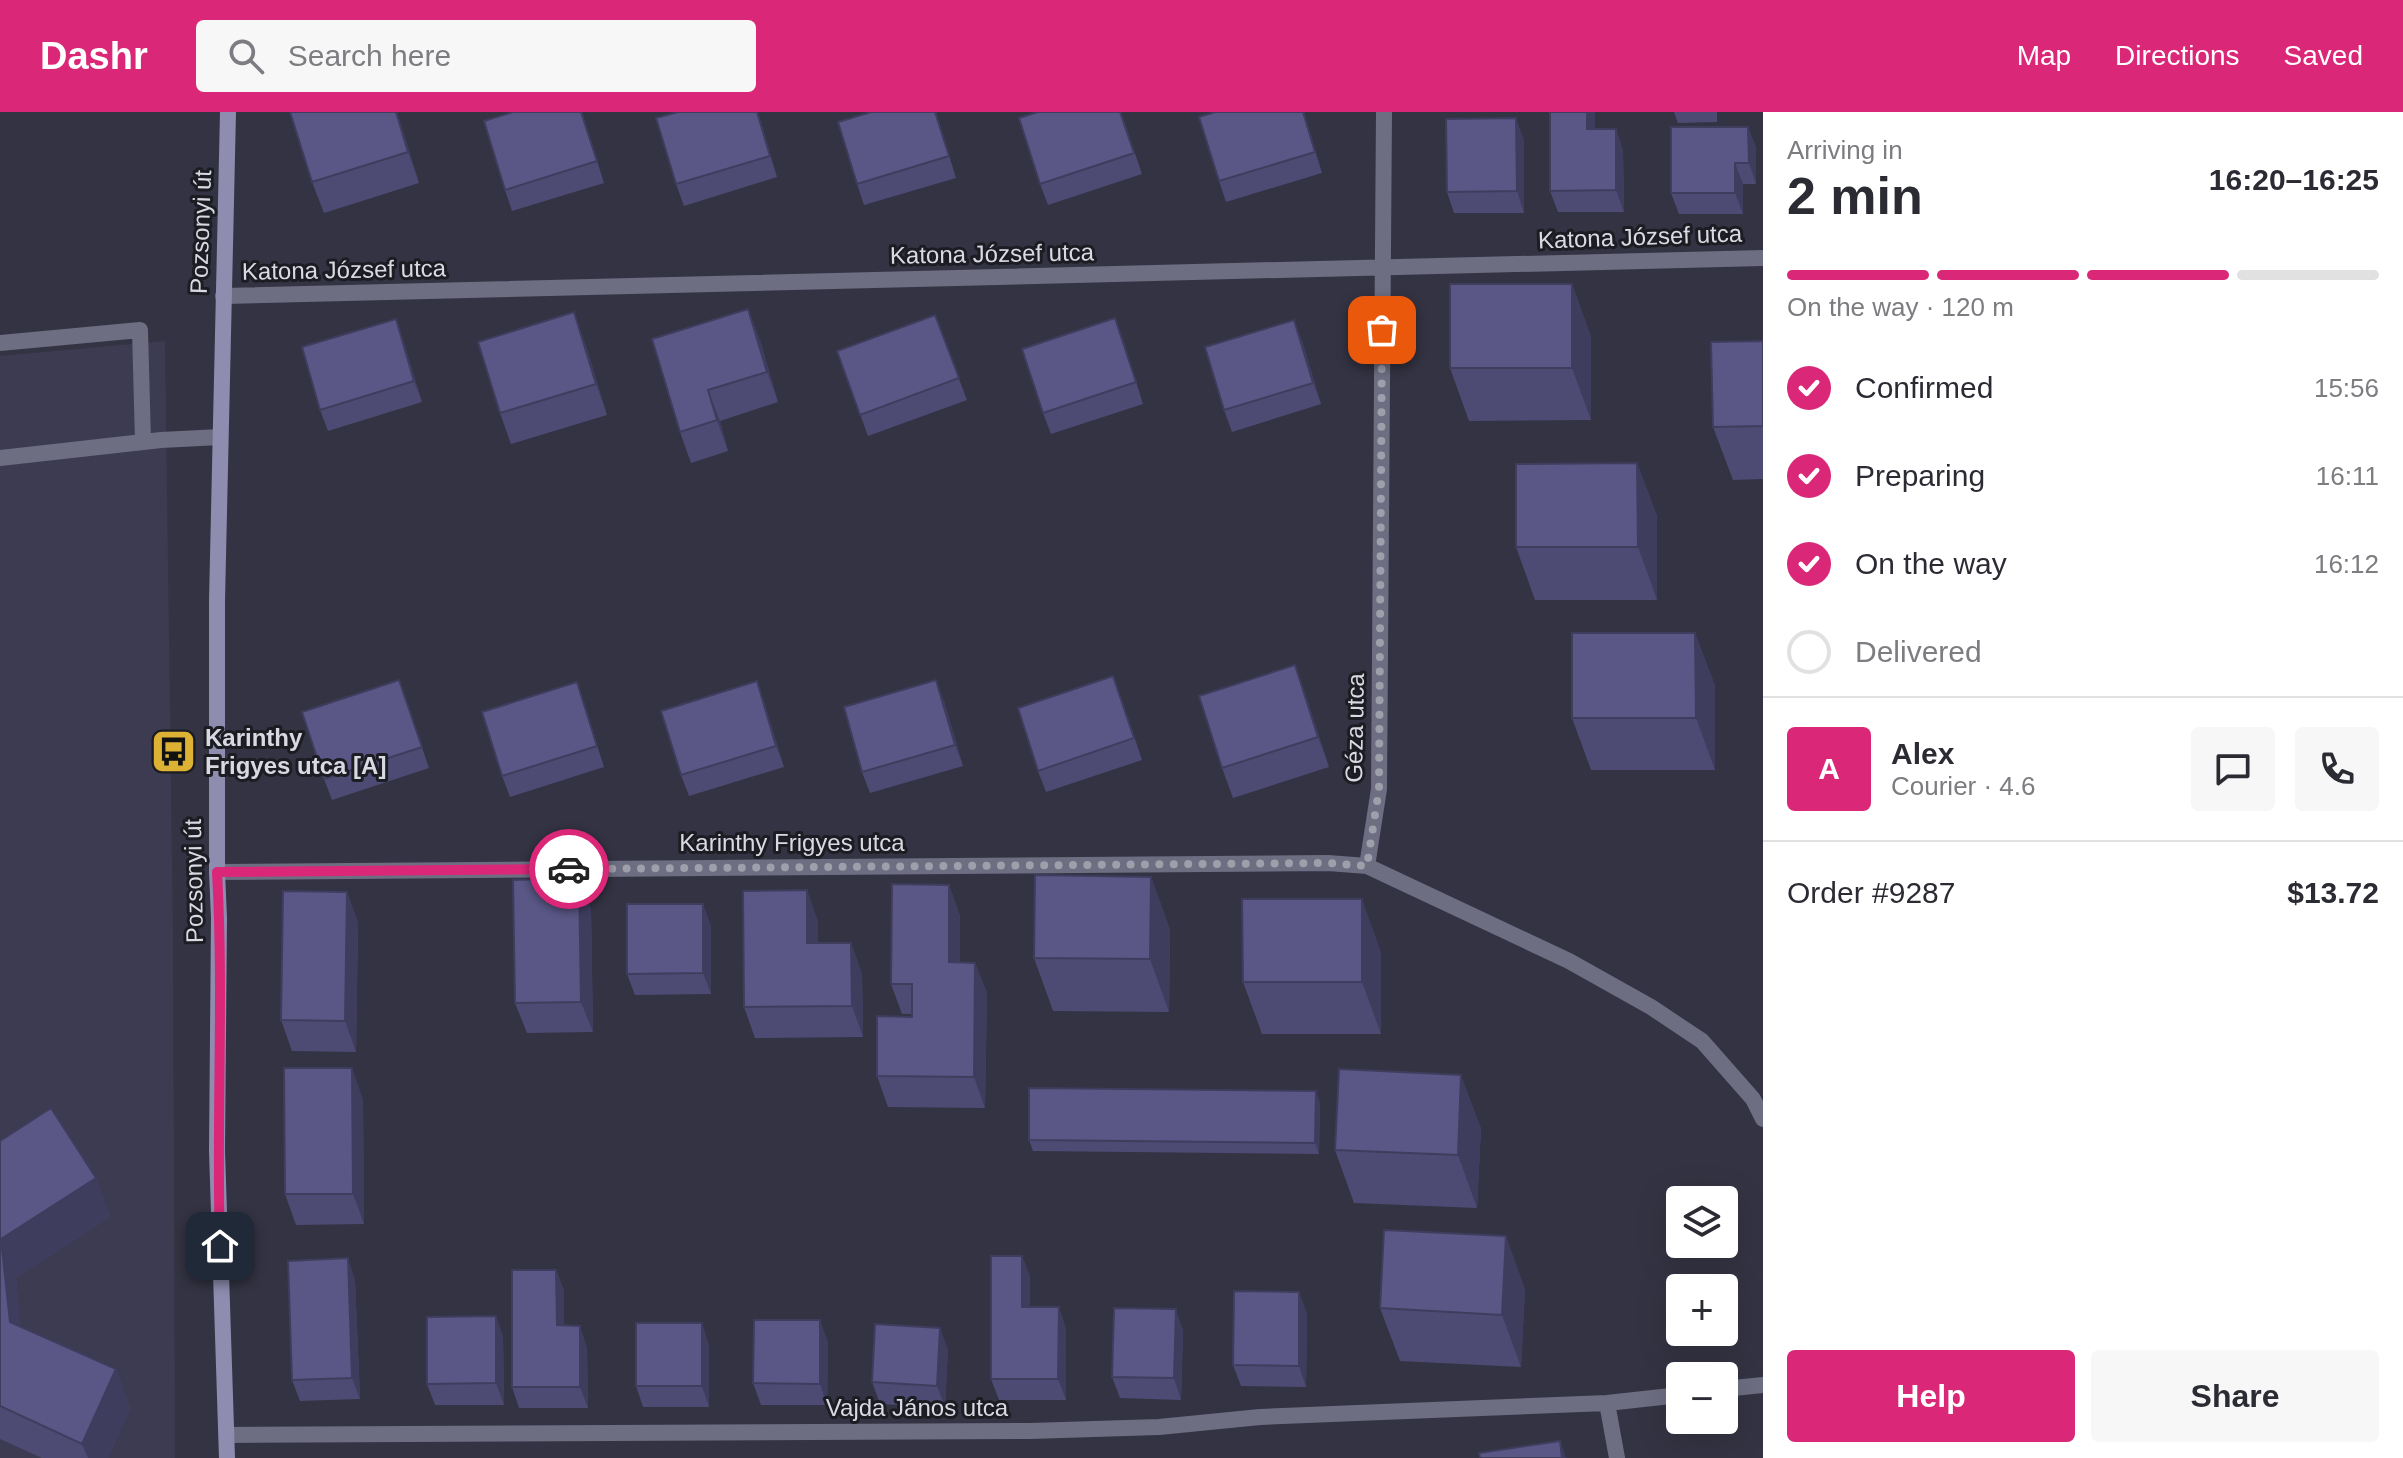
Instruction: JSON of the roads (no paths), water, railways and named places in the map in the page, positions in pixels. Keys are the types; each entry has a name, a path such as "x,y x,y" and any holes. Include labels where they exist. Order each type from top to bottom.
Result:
{"street":[{"name":"Pozsonyi út","path":"227,1458 217,1151 217,601 228,112"},
{"name":"Géza utca","path":"1367,866 1379,789 1384,112"},
{"name":"Katona József utca","path":"223,296 1763,258"},
{"path":"0,343 140,330 143,442"},
{"path":"0,458 220,437"},
{"name":"Karinthy Frigyes utca","path":"217,872 1328,863 1367,866"},
{"path":"1367,866 1569,961 1651,1007 1702,1041 1758,1097 1763,1119"},
{"path":"1738,1388 1763,1385"},
{"path":"1617,1458 1607,1403 1666,1397"},
{"name":"Vajda János utca","path":"227,1435 1030,1431 1159,1427 1260,1417 1607,1403"}],"place":[{"name":"Karinthy Frigyes utca [A]","path":"174,752"}]}
